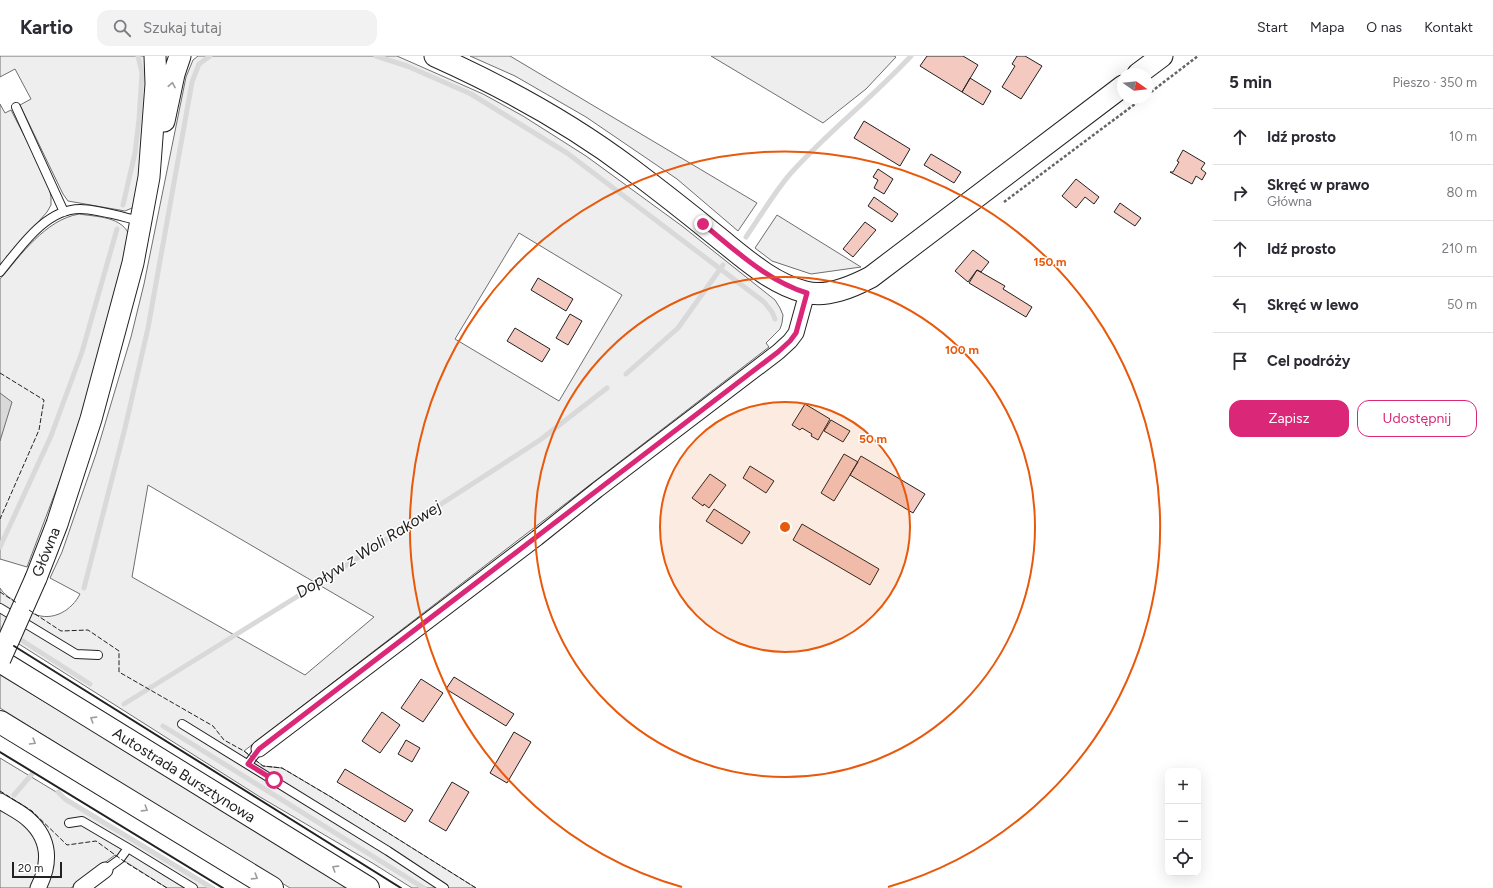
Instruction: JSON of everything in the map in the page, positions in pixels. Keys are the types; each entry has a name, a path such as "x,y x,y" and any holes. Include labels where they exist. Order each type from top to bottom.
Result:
{"highway":[{"name":"Autostrada Bursztynowa","path":"0,660 368,888"},
{"path":"0,722 272,888"}],"main road":[{"path":"149,177 156,84 155,56"},
{"path":"149,177 161,136 174,74 180,56"},
{"path":"435,56 501,87 535,105 583,135 630,168 760,270 784,284 807,293 822,293 837,290 855,285 871,277 1117,91"},
{"path":"1146,68 1162,56"},
{"name":"Główna","path":"0,660 36,578 57,524 84,442 133,262 149,177"}],"street":[{"path":"259,749 778,352 796,333 807,293"},
{"path":"0,801 28,819 39,831 45,843 47,850 46,862 38,888"},
{"path":"81,888 105,870"}],"lane":[{"path":"16,107 54,187 64,212"},
{"path":"0,272 41,224 69,210 80,209 141,221"},
{"path":"0,608 76,654 98,655"},
{"path":"182,724 388,851 444,888"},
{"path":"248,764 259,749"},
{"path":"69,823 82,821 194,888"},
{"path":"105,870 120,859 128,848"}],"path":[{"path":"1153,90 1198,56"}],"shaded area":[{"path":"0,56 148,56 151,80 136,203 132,208 125,211 68,201 63,194 20,105 31,99 15,69 0,77"},
{"path":"198,56 397,56 483,94 523,116 586,156 682,226 775,300 783,315 780,329 766,343 769,347 244,751 263,766 282,768 476,888 412,888 260,797 0,632 0,588 11,599 34,614 41,616 61,613 77,600 80,594 50,578 62,552 96,454 131,337 144,284 186,77 193,60","holes":["519,233 622,295 559,401 455,339","148,485 374,617 305,675 132,577"]},
{"path":"470,56 510,56 757,203 738,231 677,179 586,117 515,76"},
{"path":"711,56 896,57 866,89 823,123"},
{"path":"0,104 5,113 11,110 48,182 51,205 47,212 0,265"},
{"path":"79,214 116,221 127,230 130,237 95,374 69,456 27,567 0,559 0,279 25,249 45,231 55,223"},
{"path":"777,215 861,267 811,274 772,261 755,248"},
{"path":"0,393 12,402 0,441"},
{"path":"0,675 176,781 349,888 290,888 0,708"},
{"path":"0,758 215,888 167,888 115,855 71,888 45,888 53,849 0,794"},
{"path":"0,808 23,822 39,843 39,867 31,888 0,888"}],"building":[{"path":"927,56 963,56 978,65 962,92 920,66"},
{"path":"1017,56 1025,56 1042,66 1021,99 1002,87 1015,66 1012,64"},
{"path":"970,78 991,91 983,105 962,92"},
{"path":"864,121 910,149 900,166 854,138"},
{"path":"1183,150 1205,163 1201,169 1206,173 1202,180 1196,176 1192,184 1170,172 1173,172 1179,162 1177,161"},
{"path":"931,154 961,172 954,183 924,165"},
{"path":"878,169 893,179 884,194 874,188 878,180 873,177"},
{"path":"1076,179 1099,197 1094,204 1085,197 1076,208 1062,196"},
{"path":"874,197 898,214 892,222 868,206"},
{"path":"1120,203 1141,218 1135,226 1114,212"},
{"path":"865,222 876,230 853,257 843,249"},
{"path":"973,250 989,262 981,272 977,270 968,282 955,271"},
{"path":"977,270 1005,286 1003,289 1032,307 1026,317 969,283"},
{"path":"538,278 573,299 566,311 531,290"},
{"path":"570,314 582,321 568,345 556,338"},
{"path":"515,328 550,349 542,362 507,341"},
{"path":"805,404 830,419 818,440 802,428 800,430 792,425"},
{"path":"831,420 850,431 843,442 824,431"},
{"path":"844,454 858,462 834,501 821,493"},
{"path":"861,456 925,494 913,513 850,475"},
{"path":"750,466 774,481 766,493 743,478"},
{"path":"710,474 726,485 709,508 704,504 703,506 692,498"},
{"path":"714,509 750,532 742,544 706,521"},
{"path":"802,524 879,569 870,585 793,540"},
{"path":"454,677 514,714 506,726 446,689"},
{"path":"421,679 443,693 423,722 401,708"},
{"path":"382,712 400,725 380,753 362,741"},
{"path":"514,732 531,742 507,783 490,773"},
{"path":"406,740 420,748 412,762 398,754"},
{"path":"345,769 413,810 405,822 337,782"},
{"path":"452,782 469,792 446,831 429,821"}],"waterway":[{"path":"123,205 135,153 139,119 142,73 138,56"},
{"path":"84,588 125,428 148,328 192,82 199,64 210,56"},
{"path":"376,56 407,66 471,94 567,153 764,302 772,312 775,319"},
{"name":"Dopływ z Woli Rakowej","path":"746,237 773,196 791,173 820,143 882,86 911,56"},
{"path":"0,547 51,436 82,352 117,229"},
{"name":"Dopływ z Woli Rakowej","path":"626,374 678,328 723,265"},
{"name":"Dopływ z Woli Rakowej","path":"124,704 319,583 540,440 607,388"},
{"path":"15,636 90,684"},
{"path":"163,726 424,888"},
{"name":"Dopływ z Woli Rakowej","path":"14,795 32,774"},
{"path":"58,792 65,799 212,888"}],"fence":[{"path":"0,373 44,400 39,430 0,519"},
{"path":"0,592 17,603"},
{"path":"29,610 61,631 88,630 119,651 119,672 213,726 224,740 244,751 263,766 282,768 476,888"},
{"path":"0,791 32,811 67,845 96,841 125,862 167,888"}],"wall":[{"path":"14,646 401,888"},
{"path":"0,752 223,888"}],"route":[{"path":"274,780 248,764 259,749 537,538 597,490 778,352 790,341 799,327 807,293 794,289 760,270 703,224"}]}
